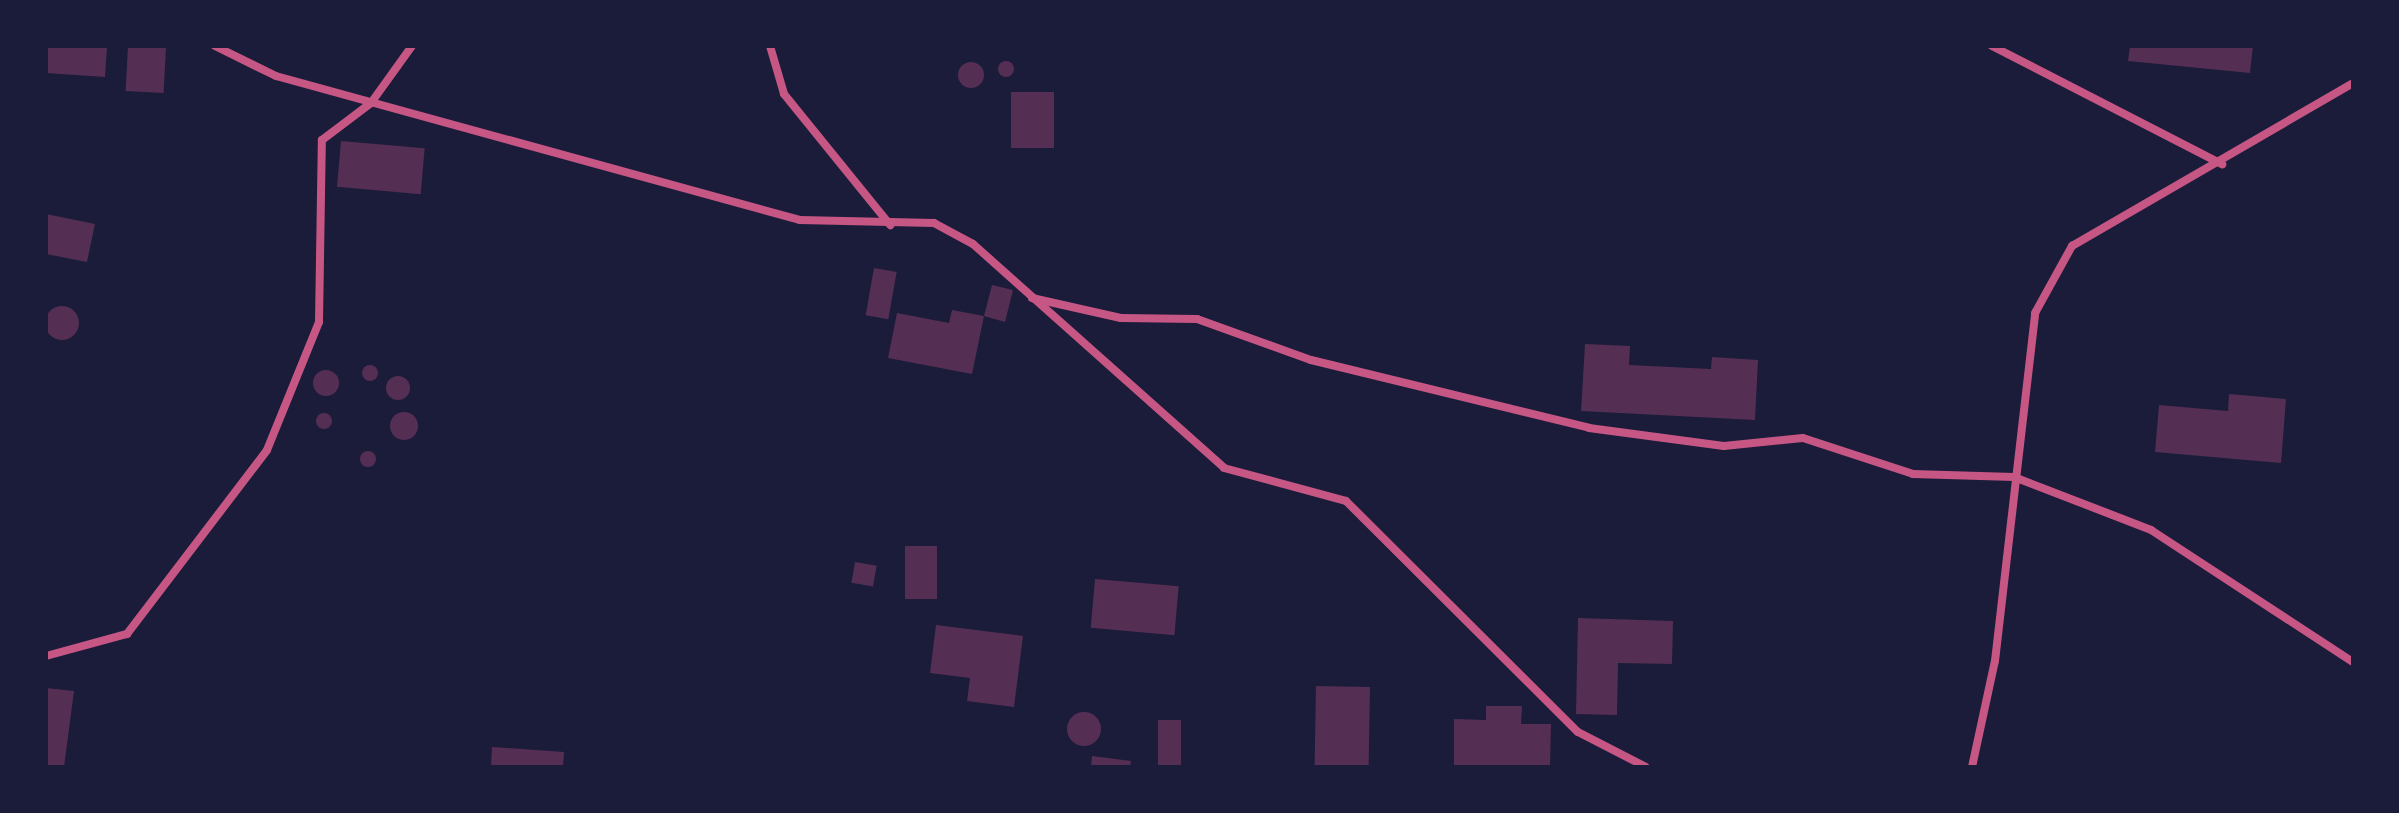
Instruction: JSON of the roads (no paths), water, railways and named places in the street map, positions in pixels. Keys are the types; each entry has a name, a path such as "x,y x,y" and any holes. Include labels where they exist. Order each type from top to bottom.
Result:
{"street":[{"path":"215,46 276,76 800,220 890,225 934,223 973,244 1224,468 1346,501 1578,732 1646,767"},
{"path":"46,656 127,634 267,450 319,322 322,140 371,103 412,46"},
{"path":"770,46 784,94 890,225"},
{"path":"1992,46 2222,164"},
{"path":"1972,767 1995,661 2035,313 2072,246 2222,164 2353,83"},
{"path":"1031,298 1121,318 1197,319 1311,360 1589,428 1724,446 1803,438 1913,474 2014,477 2151,530 2353,662"}]}
